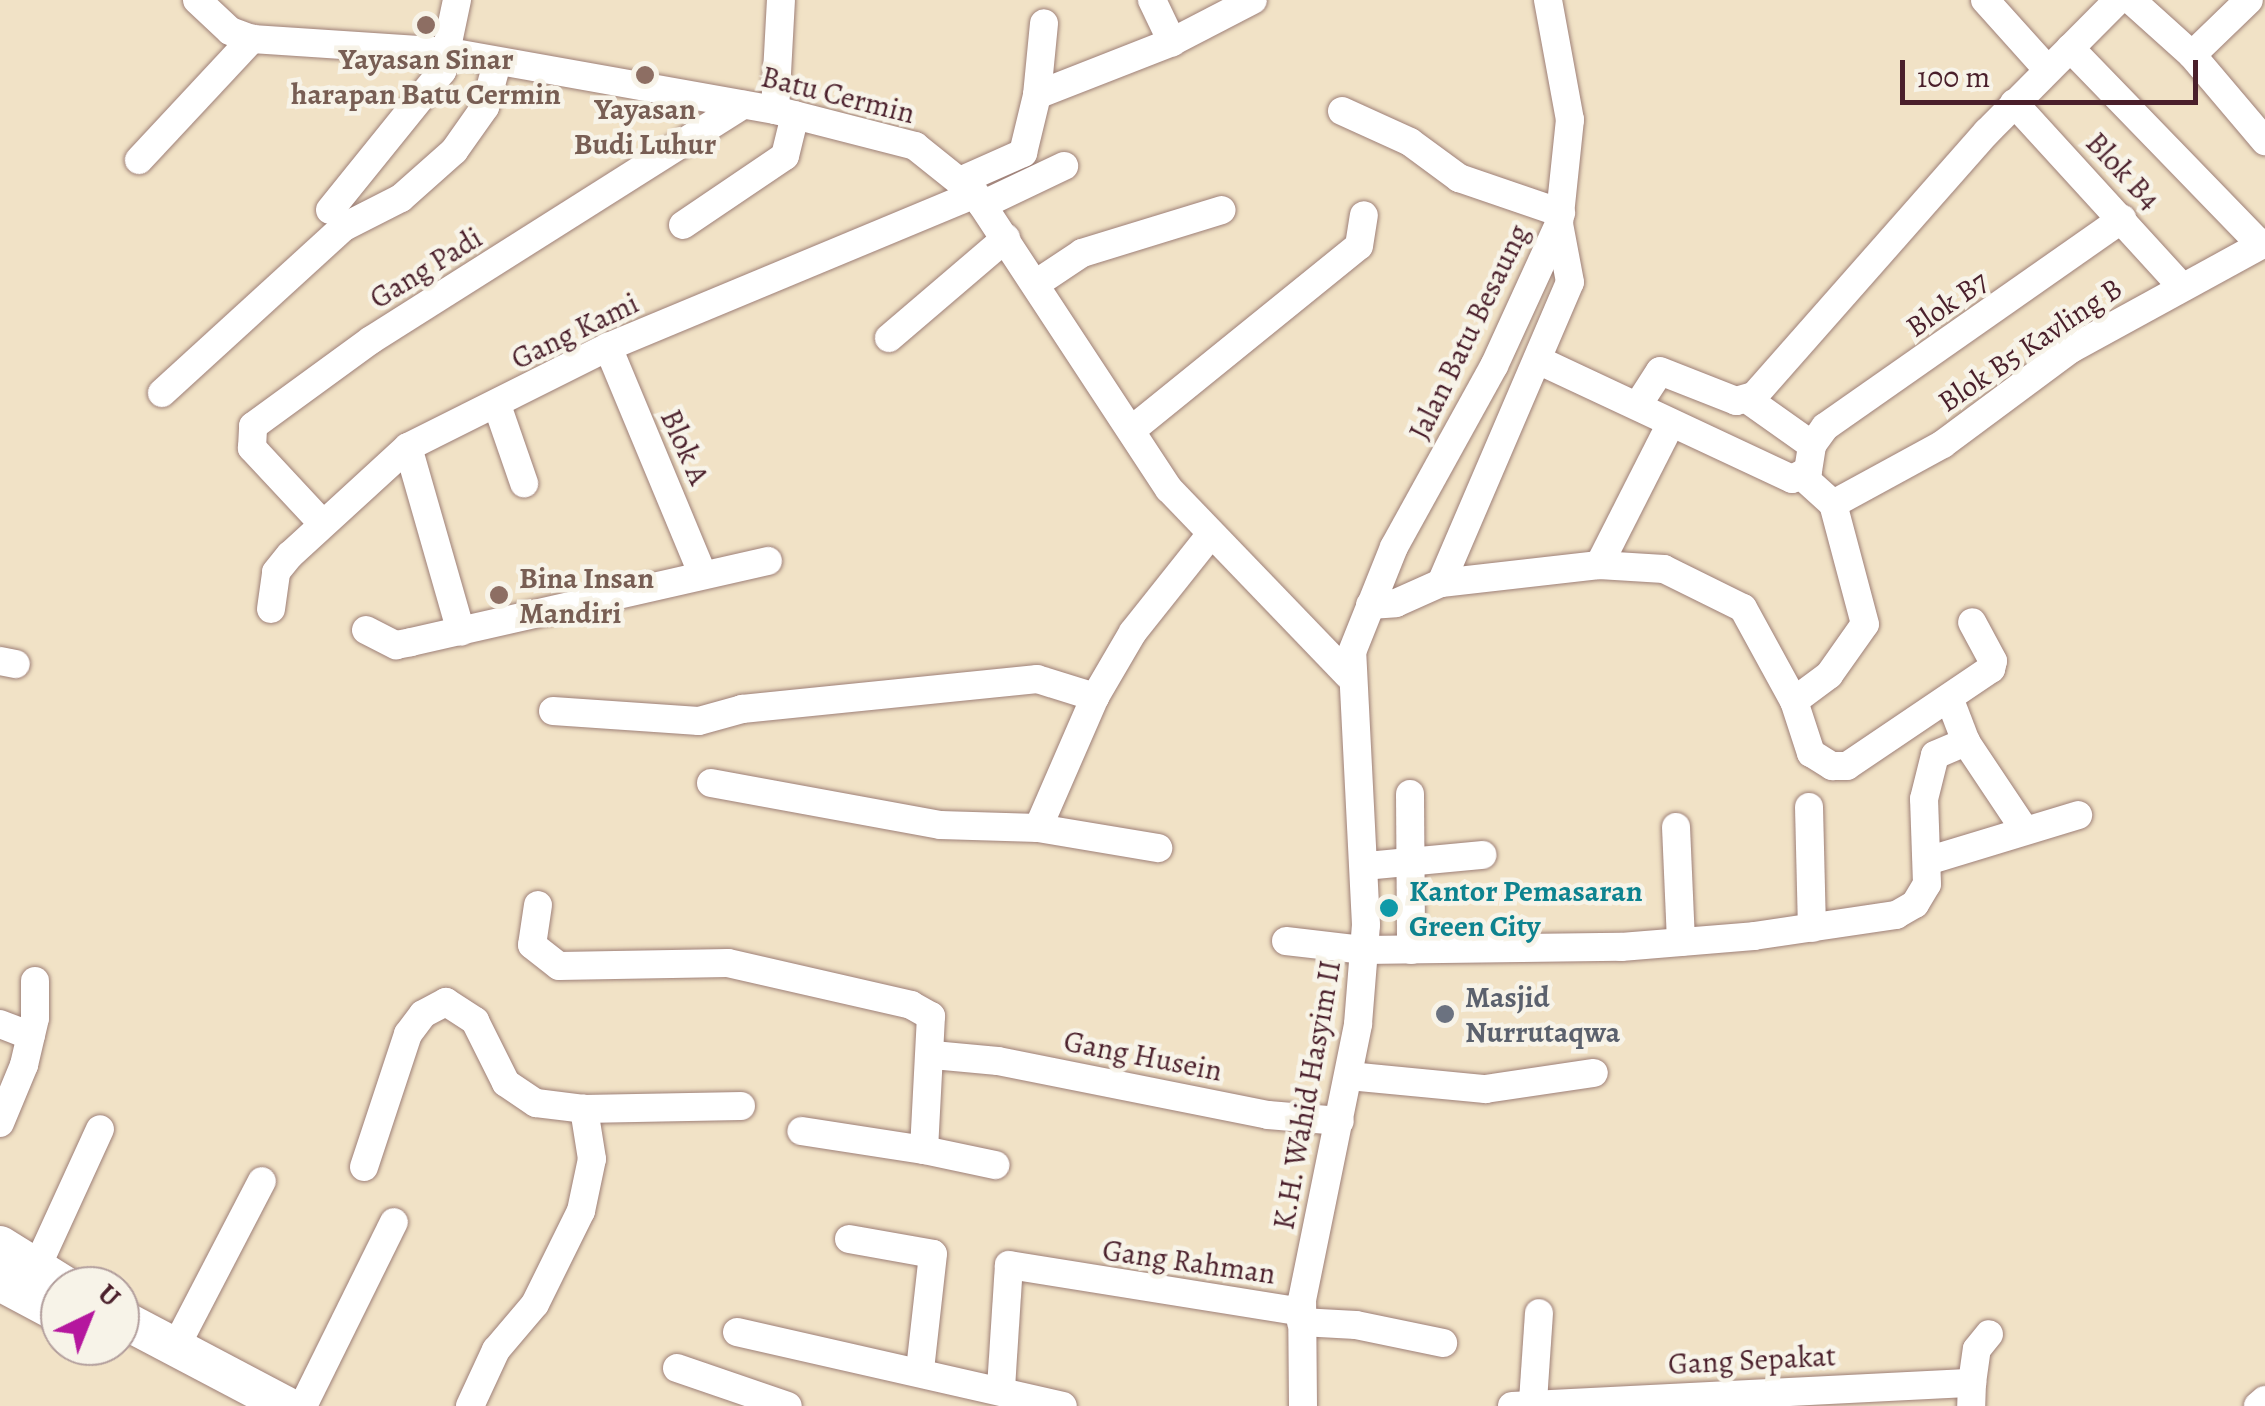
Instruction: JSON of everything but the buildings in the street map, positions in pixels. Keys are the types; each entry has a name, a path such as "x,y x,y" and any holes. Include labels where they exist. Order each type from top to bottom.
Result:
{"main road":[{"path":"0,1244 32,1283"},
{"path":"140,1329 287,1406"},
{"path":"140,1356 236,1406"}],"street":[{"name":"Batu Cermin","path":"196,0 230,31 252,39 449,52 785,112 915,146 973,193 1134,428 1169,489 1348,675"},
{"path":"330,210 424,100 449,52 457,0"},
{"path":"683,225 786,156 781,0"},
{"path":"1152,0 1172,42"},
{"path":"1037,94 1172,42 1253,0"},
{"name":"Jalan Batu Besaung","path":"1348,675 1394,547 1494,366 1560,218 1570,120 1548,0"},
{"path":"1985,0 2047,69"},
{"path":"1638,405 1660,371 1736,401 1747,399 2014,103 2118,0"},
{"path":"2131,0 2192,55 2262,130"},
{"path":"2192,55 2248,0"},
{"path":"973,193 1023,153 1037,94 1044,23"},
{"path":"139,160 252,39"},
{"path":"2070,48 2263,244"},
{"path":"162,393 344,227 401,198 454,151 485,107 498,63"},
{"name":"Blok B4","path":"2014,103 2181,286"},
{"name":"Gang Padi","path":"322,523 252,448 253,426 372,340 744,104"},
{"path":"1342,111 1410,142 1459,178 1560,218 1570,282 1540,361 1441,583"},
{"path":"973,193 1064,166"},
{"name":"Gang Kami","path":"271,608 276,572 322,523 408,447 608,347 973,193"},
{"path":"1037,282 1082,253 1222,210"},
{"path":"1134,428 1359,246 1364,215"},
{"name":"Blok B7","path":"1812,446 1826,427 2122,220"},
{"path":"889,338 1006,238"},
{"name":"Blok B5 Kavling B","path":"1833,504 1887,479 2071,350 2263,244"},
{"name":"Blok A","path":"608,347 702,573"},
{"path":"1540,361 1638,405 1782,479 1802,476"},
{"path":"1747,399 1812,446 1802,476"},
{"path":"497,405 524,483"},
{"path":"1599,566 1671,423"},
{"path":"408,447 460,632"},
{"path":"1794,700 1829,675 1866,624 1833,504 1802,476"},
{"path":"1038,828 1094,697 1133,632 1212,534"},
{"path":"366,630 396,645 768,561"},
{"path":"1370,605 1396,603 1441,583 1599,566 1664,568 1731,598 1756,629 1794,700 1806,744 1832,766 1863,758 1950,700 1993,665 1972,622"},
{"name":"K.H. Wahid Hasyim II","path":"1303,1406 1302,1317 1349,1076 1364,950 1365,866 1348,675"},
{"path":"553,710 699,721 742,708 1037,679 1094,697"},
{"path":"1950,700 1966,742 2024,829"},
{"path":"1286,941 1364,950 1681,942 1812,928 1906,910 1927,884 1924,799 1935,755 1966,742"},
{"path":"711,783 940,825 1038,828 1158,848"},
{"path":"1410,794 1411,950"},
{"path":"1809,807 1812,928"},
{"path":"1927,861 2078,814"},
{"path":"1676,827 1681,942"},
{"path":"1365,866 1482,855"},
{"path":"538,905 532,945 546,962 728,963 911,1005 931,1016 934,1055 924,1150"},
{"path":"0,1123 31,1036 35,981"},
{"path":"364,1167 408,1034 423,1014 446,1002 475,1022 518,1096 584,1110 741,1106"},
{"path":"0,1024 31,1036"},
{"name":"Gang Husein","path":"934,1055 998,1061 1268,1115 1340,1121"},
{"path":"1349,1076 1485,1089 1594,1073"},
{"path":"470,1406 496,1350 535,1304 586,1199 592,1159 584,1110"},
{"path":"32,1283 100,1129"},
{"path":"801,1131 994,1165"},
{"path":"175,1348 262,1181"},
{"path":"303,1406 394,1222"},
{"path":"849,1240 932,1254 920,1370"},
{"name":"Gang Rahman","path":"1001,1388 1009,1265 1443,1342"},
{"path":"1522,1404 1539,1313"},
{"path":"738,1332 1001,1388 1062,1406"},
{"path":"1971,1394 1978,1350 1989,1334"},
{"path":"677,1368 772,1404"},
{"name":"Gang Sepakat","path":"1522,1404 1971,1394"},
{"path":"2258,1406 2265,1400"}],"place":[{"name":"Yayasan Sinar harapan Batu Cermin","path":"426,25"},
{"name":"Yayasan Budi Luhur","path":"645,75"},
{"name":"Bina Insan Mandiri","path":"499,595"},
{"name":"Kantor Pemasaran Green City","path":"1389,908"},
{"name":"Masjid Nurrutaqwa","path":"1445,1014"}]}
